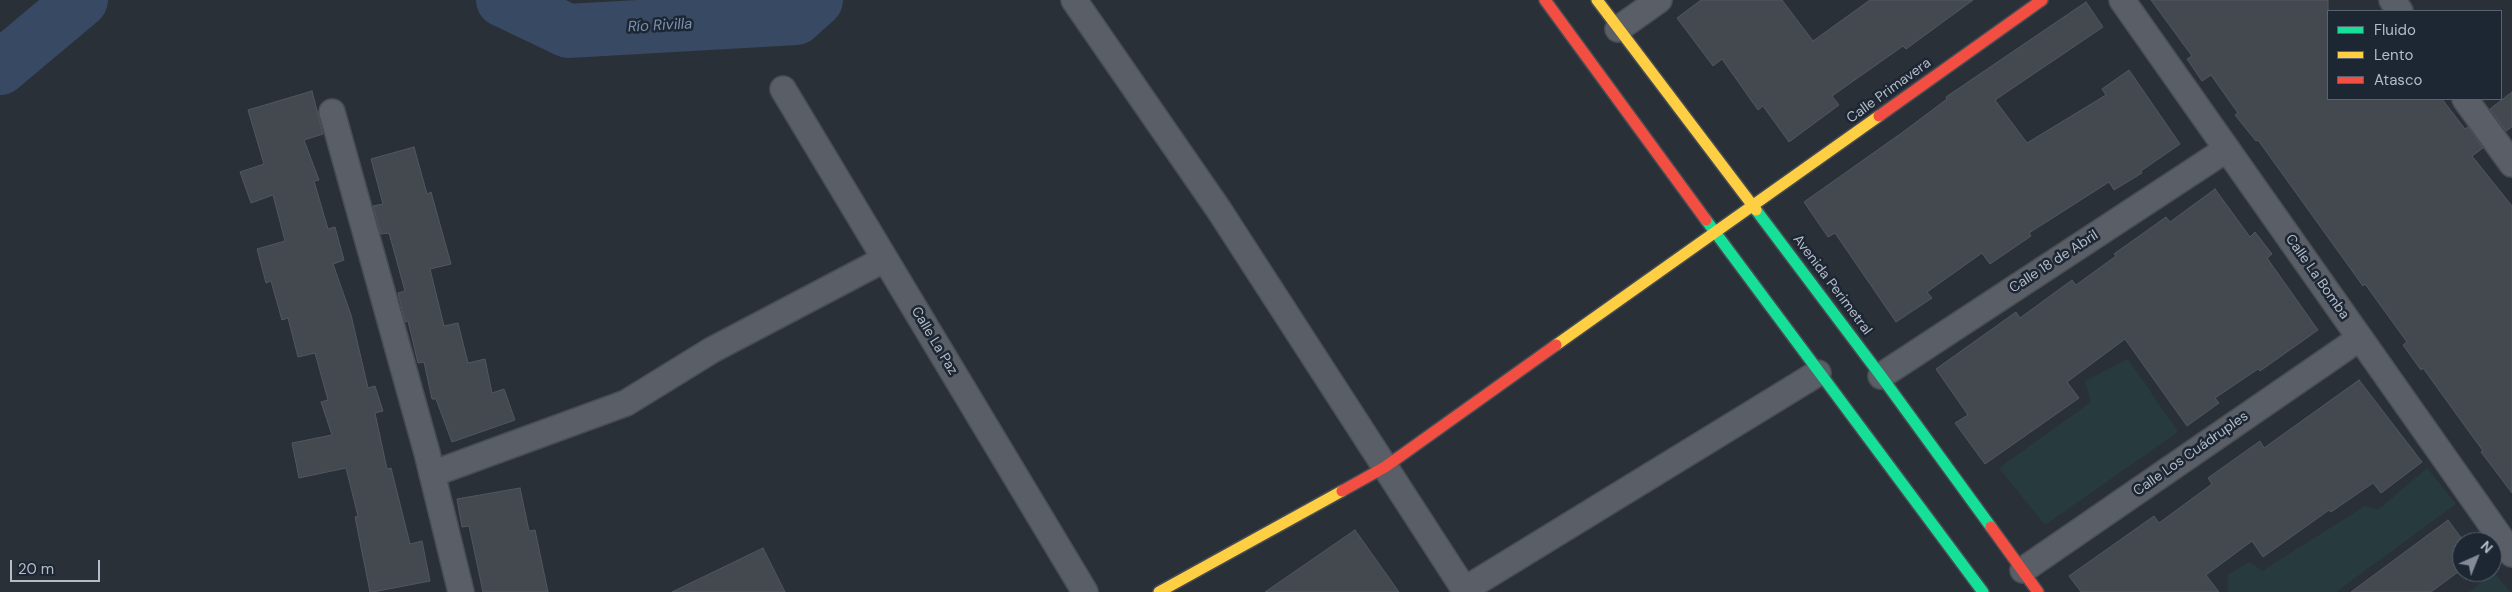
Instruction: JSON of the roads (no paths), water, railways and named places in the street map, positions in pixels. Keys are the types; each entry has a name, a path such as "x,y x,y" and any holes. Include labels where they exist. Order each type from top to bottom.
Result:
{"main road":[{"path":"1545,0 1818,373 1982,592"},
{"name":"Avenida Perimetral","path":"1597,0 1881,376 2038,592"},
{"name":"Calle Primavera","path":"1159,592 1385,467 2042,0"}],"street":[{"path":"1074,0 1220,210 1465,591 1818,373"},
{"path":"1618,29 1659,0"},
{"name":"Calle La Bomba","path":"2122,0 2512,554"},
{"name":"Calle La Paz","path":"783,89 1085,592"},
{"path":"2466,100 2512,164"},
{"path":"332,112 432,474 462,592"},
{"name":"Calle 18 de Abril","path":"1881,376 2227,148"},
{"path":"432,474 626,403 712,350 885,259"},
{"name":"Calle Los Cuádruples","path":"2023,570 2360,338"}],"waterway":[{"name":"Río Rivilla","path":"0,68 81,0"},
{"name":"Río Rivilla","path":"503,0 568,31 796,18 816,0"}]}
